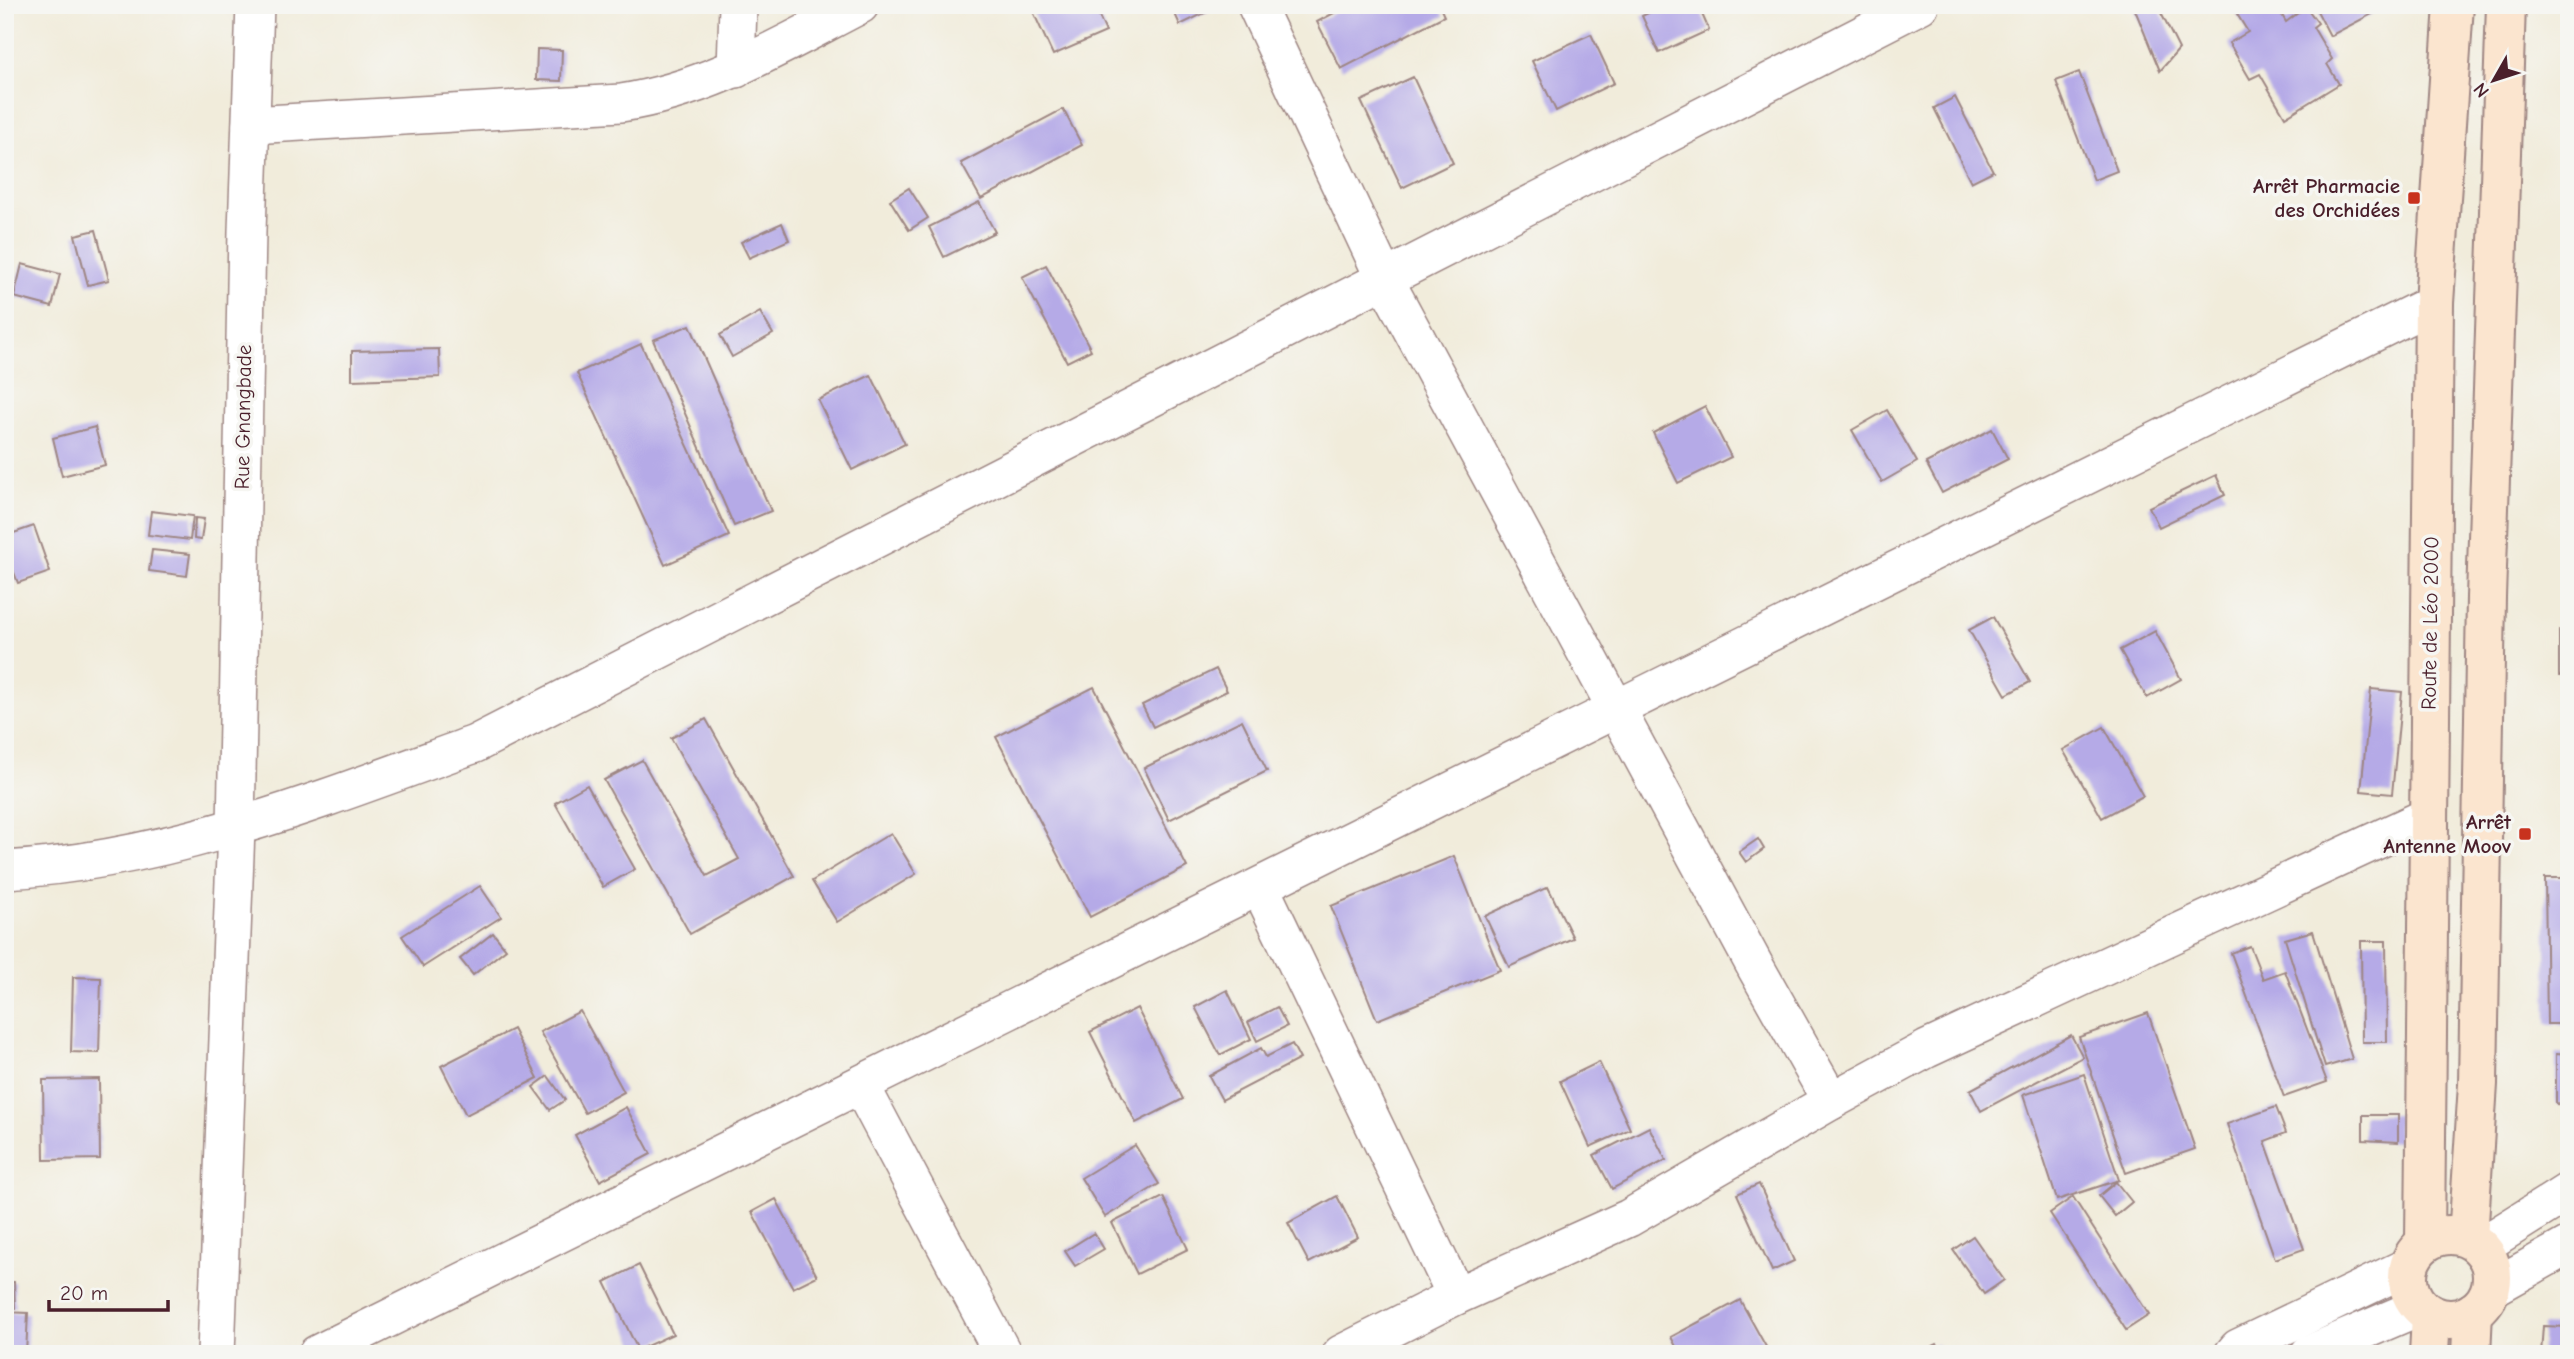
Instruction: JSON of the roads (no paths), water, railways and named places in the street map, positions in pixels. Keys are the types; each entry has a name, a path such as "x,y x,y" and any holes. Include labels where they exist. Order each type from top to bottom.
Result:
{"street":[{"name":"Rue Gnangbade","path":"216,1354 236,829 255,5"},
{"path":"736,69 738,5"},
{"path":"251,125 621,103 656,98 736,69 860,5"},
{"path":"1256,5 1385,280 1831,1101"},
{"path":"5,870 56,867 236,829 475,744 1920,5"},
{"name":"Route de Léo 2000","path":"2429,1354 2425,1311 2411,1294 2407,1280 2417,1254 2427,817 2434,303 2454,5"},
{"path":"2471,1354 2490,1266 2474,1242 2487,570 2506,5"},
{"path":"317,1354 2434,303"},
{"path":"1341,1354 1456,1296 1629,1218 1831,1101 1927,1049 2427,817"},
{"path":"1260,887 1456,1296"},
{"path":"861,1086 1003,1354"},
{"path":"2233,1354 2238,1348 2417,1254 2438,1236 2474,1242 2569,1191"},
{"path":"2309,1354 2425,1311 2453,1319 2569,1245"}],"place":[{"name":"Arrêt Pharmacie des Orchidées","path":"2414,198"},
{"name":"Arrêt Antenne Moov","path":"2525,834"}]}
